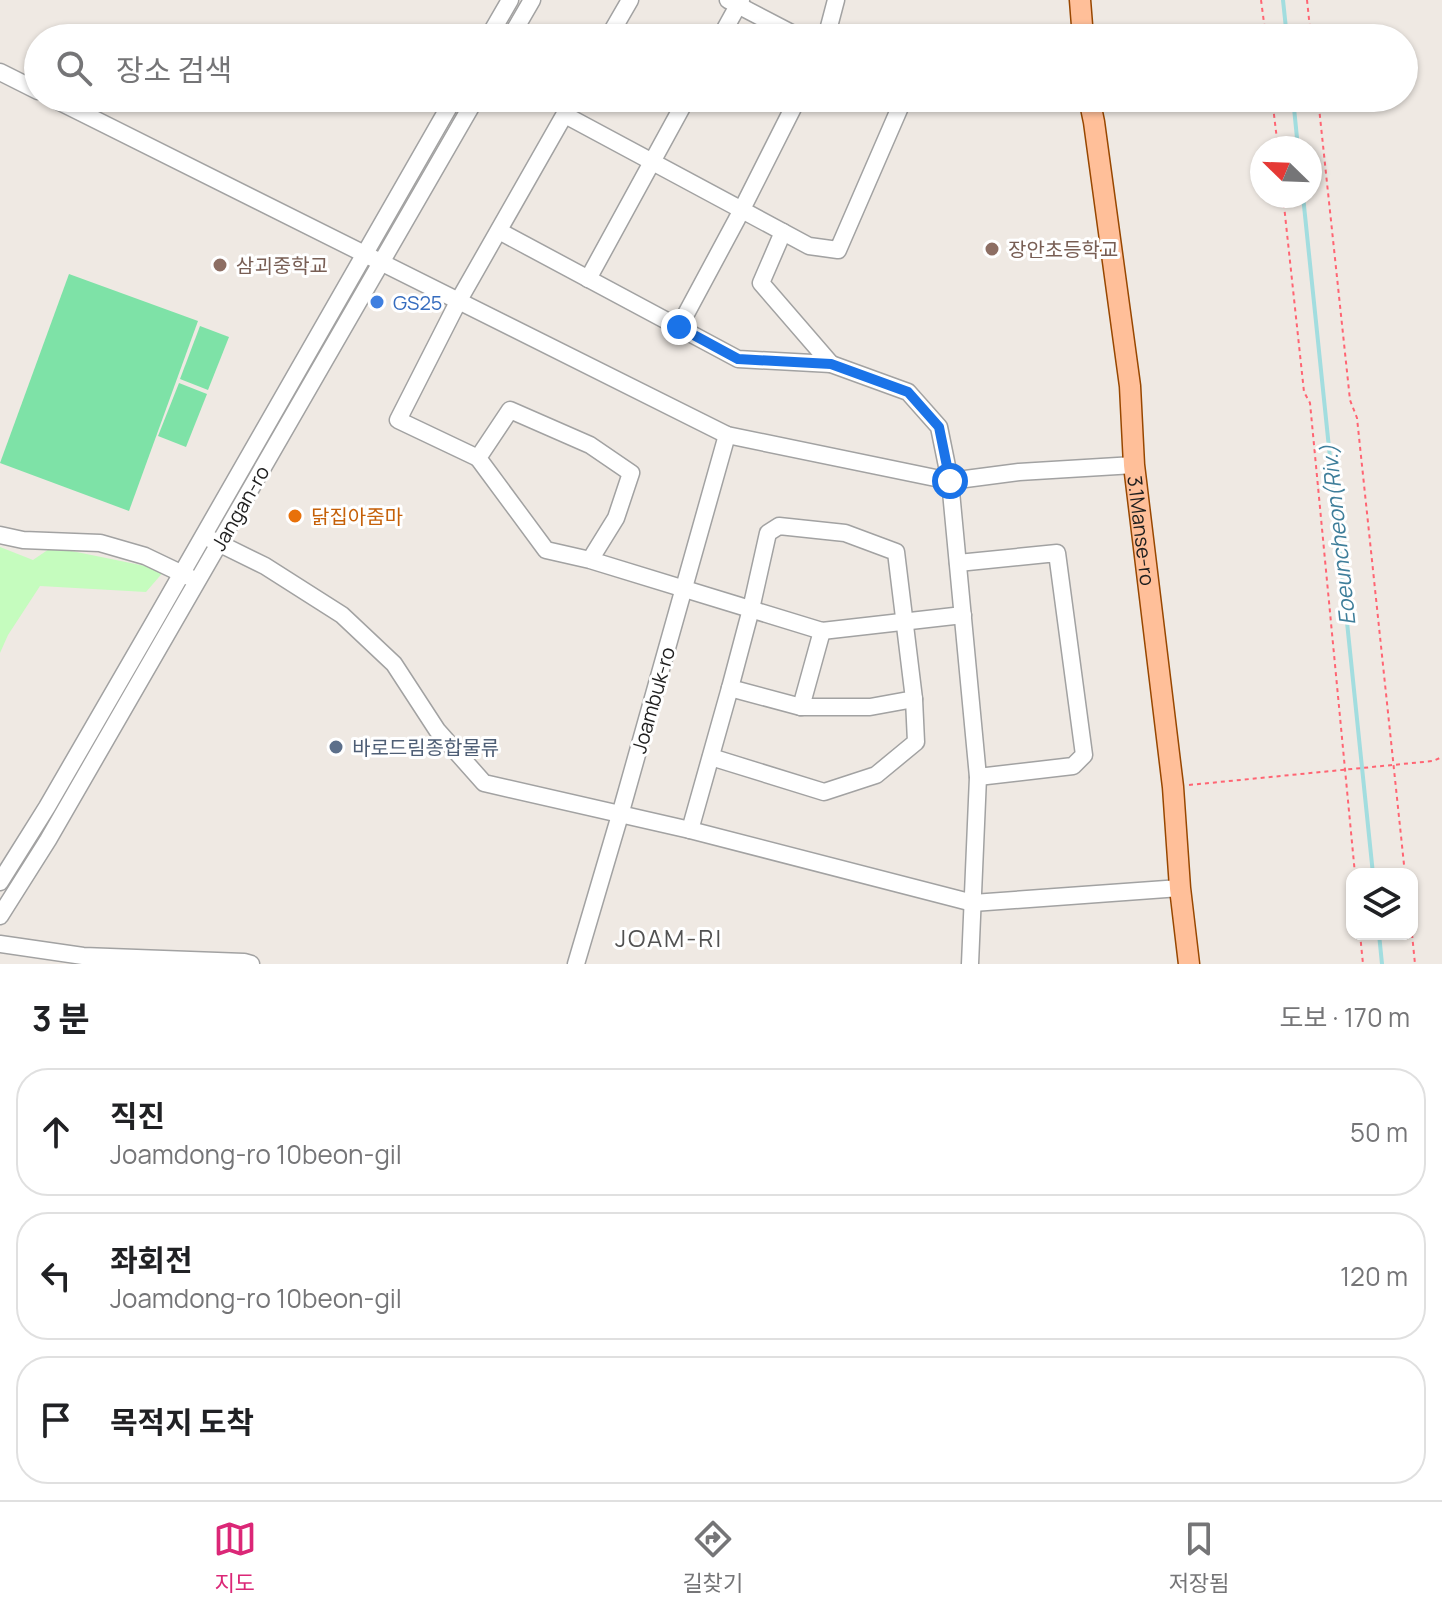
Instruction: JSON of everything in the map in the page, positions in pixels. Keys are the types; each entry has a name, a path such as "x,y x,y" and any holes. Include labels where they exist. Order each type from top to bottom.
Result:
{"main road":[{"path":"1080,0 1082,24"},
{"name":"3.1Manse-ro","path":"1092,112 1130,386 1134,465 1173,787 1189,964"}],"street":[{"path":"496,24 510,0"},
{"path":"518,24 532,0"},
{"path":"616,24 630,0"},
{"path":"830,24 836,0"},
{"path":"726,24 735,2 775,24"},
{"path":"0,72 24,84"},
{"path":"80,112 727,435 950,481 1019,472 1134,465"},
{"name":"Jangan-ro","path":"212,540 365,253 446,112"},
{"name":"Jangan-ro","path":"0,882 382,262 468,112"},
{"path":"567,112 459,300 398,420 478,458 546,550 590,560 822,631 963,615"},
{"path":"588,279 679,112"},
{"path":"679,327 791,112"},
{"path":"565,115 809,246 838,250 898,112"},
{"path":"499,231 738,359 831,364 908,392 939,427 950,481 978,777 970,964"},
{"path":"783,232 761,283 831,364"},
{"path":"478,458 510,410 590,445 631,473 616,518 590,560"},
{"name":"Joambuk-ro","path":"576,964 727,435"},
{"path":"690,830 751,609 768,533 779,526 845,533 896,552 914,699 916,742 876,775 824,792 711,757"},
{"path":"0,535 23,540 100,543 145,556 190,577"},
{"path":"212,540 265,566 342,615 394,664 437,730 484,783 690,830 973,903 1180,888"},
{"path":"958,563 1057,553 1084,755 1073,766 978,777"},
{"name":"Jangan-ro","path":"0,916 48,840 190,577"},
{"path":"801,707 822,631"},
{"path":"730,688 801,707 870,707 914,699"},
{"path":"0,944 83,960 251,964"}],"path":[{"path":"1261,0 1264,24"},
{"path":"1307,0 1310,24"},
{"path":"1274,112 1277,136"},
{"path":"1319,112 1350,400 1357,418 1404,868"},
{"path":"1284,208 1304,392 1310,403 1354,868"},
{"path":"1173,787 1433,761 1442,757"},
{"path":"1361,940 1363,964"},
{"path":"1413,940 1415,964"}],"green space":[{"path":"69,274 198,321 129,511 0,463"},
{"path":"200,326 229,337 208,390 180,379"},
{"path":"179,383 207,394 186,447 158,436"},
{"path":"0,547 33,560 52,547 165,570 146,592 40,586 0,653"}],"waterway":[{"name":"Eoeuncheon(Riv.)","path":"1283,0 1286,24"},
{"name":"Eoeuncheon(Riv.)","path":"1294,112 1297,136"},
{"name":"Eoeuncheon(Riv.)","path":"1304,208 1372,868"},
{"name":"Eoeuncheon(Riv.)","path":"1380,940 1382,964"}],"place":[{"name":"장안초등학교","path":"992,249"},
{"name":"삼괴중학교","path":"220,265"},
{"name":"GS25","path":"377,302"},
{"name":"닭집아줌마","path":"295,516"},
{"name":"바로드림종합물류","path":"336,747"}],"district":[{"name":"JOAM-RI","path":"669,937"}],"route":[{"path":"679,327 738,359 831,364 908,392 939,427 950,481"}]}
